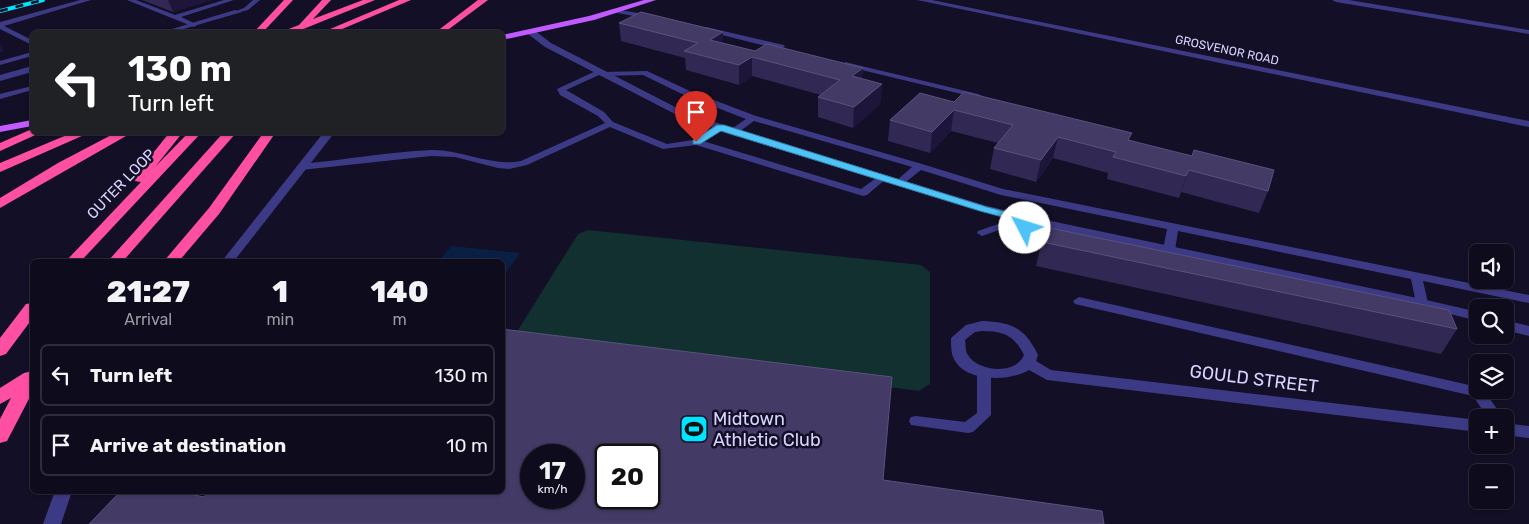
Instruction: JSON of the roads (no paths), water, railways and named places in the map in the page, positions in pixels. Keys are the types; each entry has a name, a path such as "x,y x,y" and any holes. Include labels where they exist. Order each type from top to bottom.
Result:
{"highway":[{"path":"260,30 289,0"},
{"path":"297,30 326,0"},
{"path":"328,29 352,0"},
{"path":"340,30 365,0"},
{"path":"294,30 371,0"},
{"path":"342,30 407,0"},
{"path":"443,30 484,0"},
{"path":"328,29 395,5"},
{"path":"0,147 30,134"},
{"path":"0,168 79,135"},
{"path":"0,204 51,173 122,135"},
{"path":"75,259 175,135"},
{"name":"OUTER LOOP","path":"75,259 193,135"},
{"path":"117,259 228,135"},
{"path":"173,259 214,212 268,135"},
{"path":"0,350 30,311"},
{"path":"0,396 30,377"},
{"path":"0,436 30,380"}],"main road":[{"path":"505,37 652,0"},
{"path":"0,129 30,123"}],"street":[{"name":"GROSVENOR ROAD","path":"921,0 1529,124"},
{"path":"1336,0 1529,32"},
{"path":"174,30 238,12"},
{"path":"531,32 548,45 657,103 733,132 984,209 1026,224 1169,250 1422,303 1469,316"},
{"path":"0,78 30,70"},
{"path":"230,259 328,135"},
{"path":"993,326 1015,333 1028,348 1030,356 1028,363 1016,373 995,375 984,373 973,368 958,353 956,345 958,338 971,328 993,326"},
{"path":"1514,328 1529,332"},
{"name":"GOULD STREET","path":"1028,363 1047,375 1469,425"},
{"path":"1514,430 1529,432"},
{"path":"52,524 63,494"}],"lane":[{"path":"30,42 0,26 6,22 88,0"},
{"path":"130,0 194,25"},
{"path":"175,17 231,0"},
{"path":"238,12 246,9 257,0"},
{"path":"614,11 660,19"},
{"path":"696,26 792,50"},
{"path":"0,63 30,55"},
{"path":"841,62 986,98"},
{"path":"720,127 696,142 666,147 610,124 601,114 563,94 561,88 600,73 644,73 687,93 754,118 1001,192 1529,299"},
{"path":"0,97 30,89"},
{"path":"733,132 754,118"},
{"path":"301,167 432,153 455,154 509,166 524,163 610,124"},
{"path":"696,142 863,193 882,178"},
{"path":"899,183 919,166"},
{"path":"982,233 1004,225 1026,224 1050,245 1064,250"},
{"path":"1169,250 1173,226"},
{"path":"1416,275 1422,303"},
{"path":"1402,299 1408,313"},
{"path":"1079,301 1478,392 1490,409"},
{"path":"916,421 968,428 984,415 984,373"}],"water":[{"path":"451,246 520,253 505,274 505,259 441,259"}],"railway":[{"path":"0,11 43,0"}],"place":[{"name":"Midtown Athletic Club","path":"694,429"}]}
